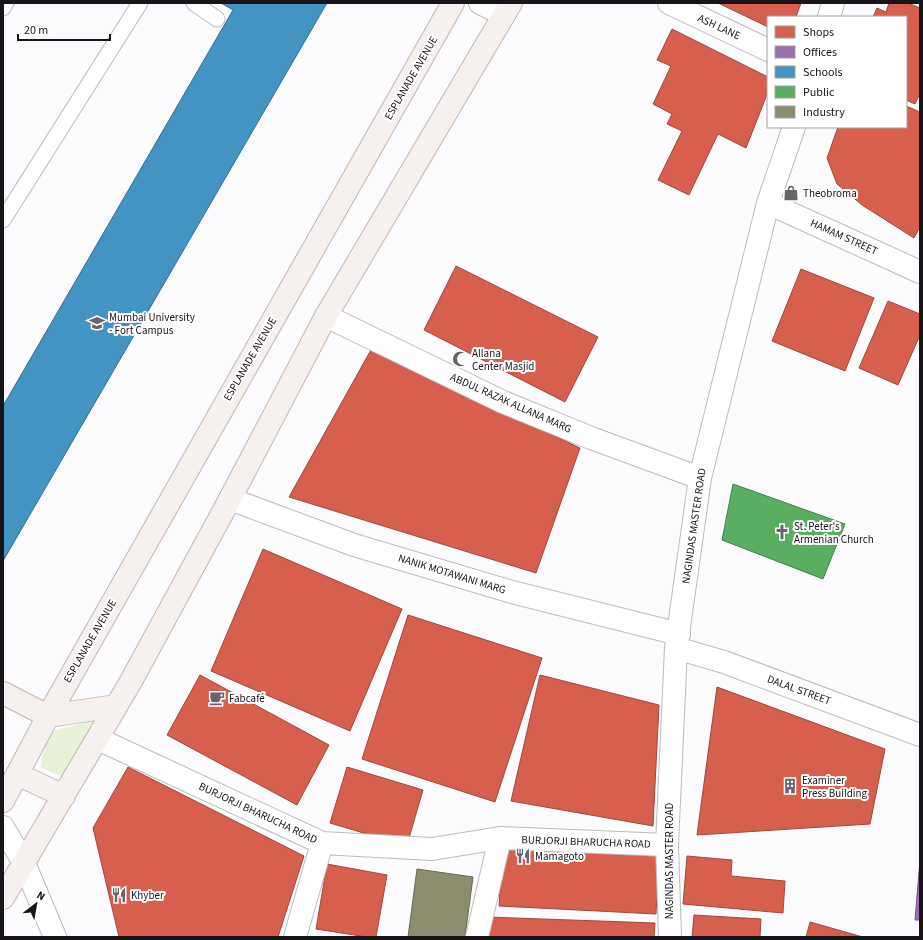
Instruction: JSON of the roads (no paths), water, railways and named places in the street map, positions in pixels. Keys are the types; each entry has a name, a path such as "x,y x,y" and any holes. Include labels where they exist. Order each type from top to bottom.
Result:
{"main road":[{"name":"ESPLANADE AVENUE","path":"3,801 48,716 453,3"},
{"path":"3,898 98,739 230,499 326,316 507,9"},
{"path":"3,693 48,716 116,706"},
{"path":"17,774 64,796"}],"street":[{"path":"480,3 507,9"},
{"name":"ASH LANE","path":"669,3 767,50"},
{"path":"829,16 833,3"},
{"name":"NAGINDAS MASTER ROAD","path":"670,937 667,845 678,641 700,478 768,203 794,128"},
{"name":"HAMAM STREET","path":"768,203 920,272"},
{"name":"ABDUL RAZAK ALLANA MARG","path":"326,316 503,402 591,438 700,478"},
{"name":"NANIK MOTAWANI MARG","path":"230,499 362,547 678,641"},
{"name":"DALAL STREET","path":"678,641 724,662 920,734"},
{"name":"BURJORJI BHARUCHA ROAD","path":"98,739 322,843 432,849 500,838 667,845"},
{"path":"3,827 24,863 55,937"},
{"path":"477,937 500,838"},
{"path":"295,937 322,843"}],"lane":[{"path":"3,8 6,3"},
{"path":"3,220 140,3"},
{"path":"194,3 217,19"}],"place":[{"name":"Theobroma","path":"791,193"},
{"name":"Mumbai University - Fort Campus","path":"97,323"},
{"name":"Allana Center Masjid","path":"460,359"},
{"name":"St. Peter's Armenian Church","path":"782,532"},
{"name":"Fabcafé","path":"217,698"},
{"name":"Examiner Press Building","path":"790,786"},
{"name":"Mamagoto","path":"523,856"},
{"name":"Khyber","path":"119,895"}]}
